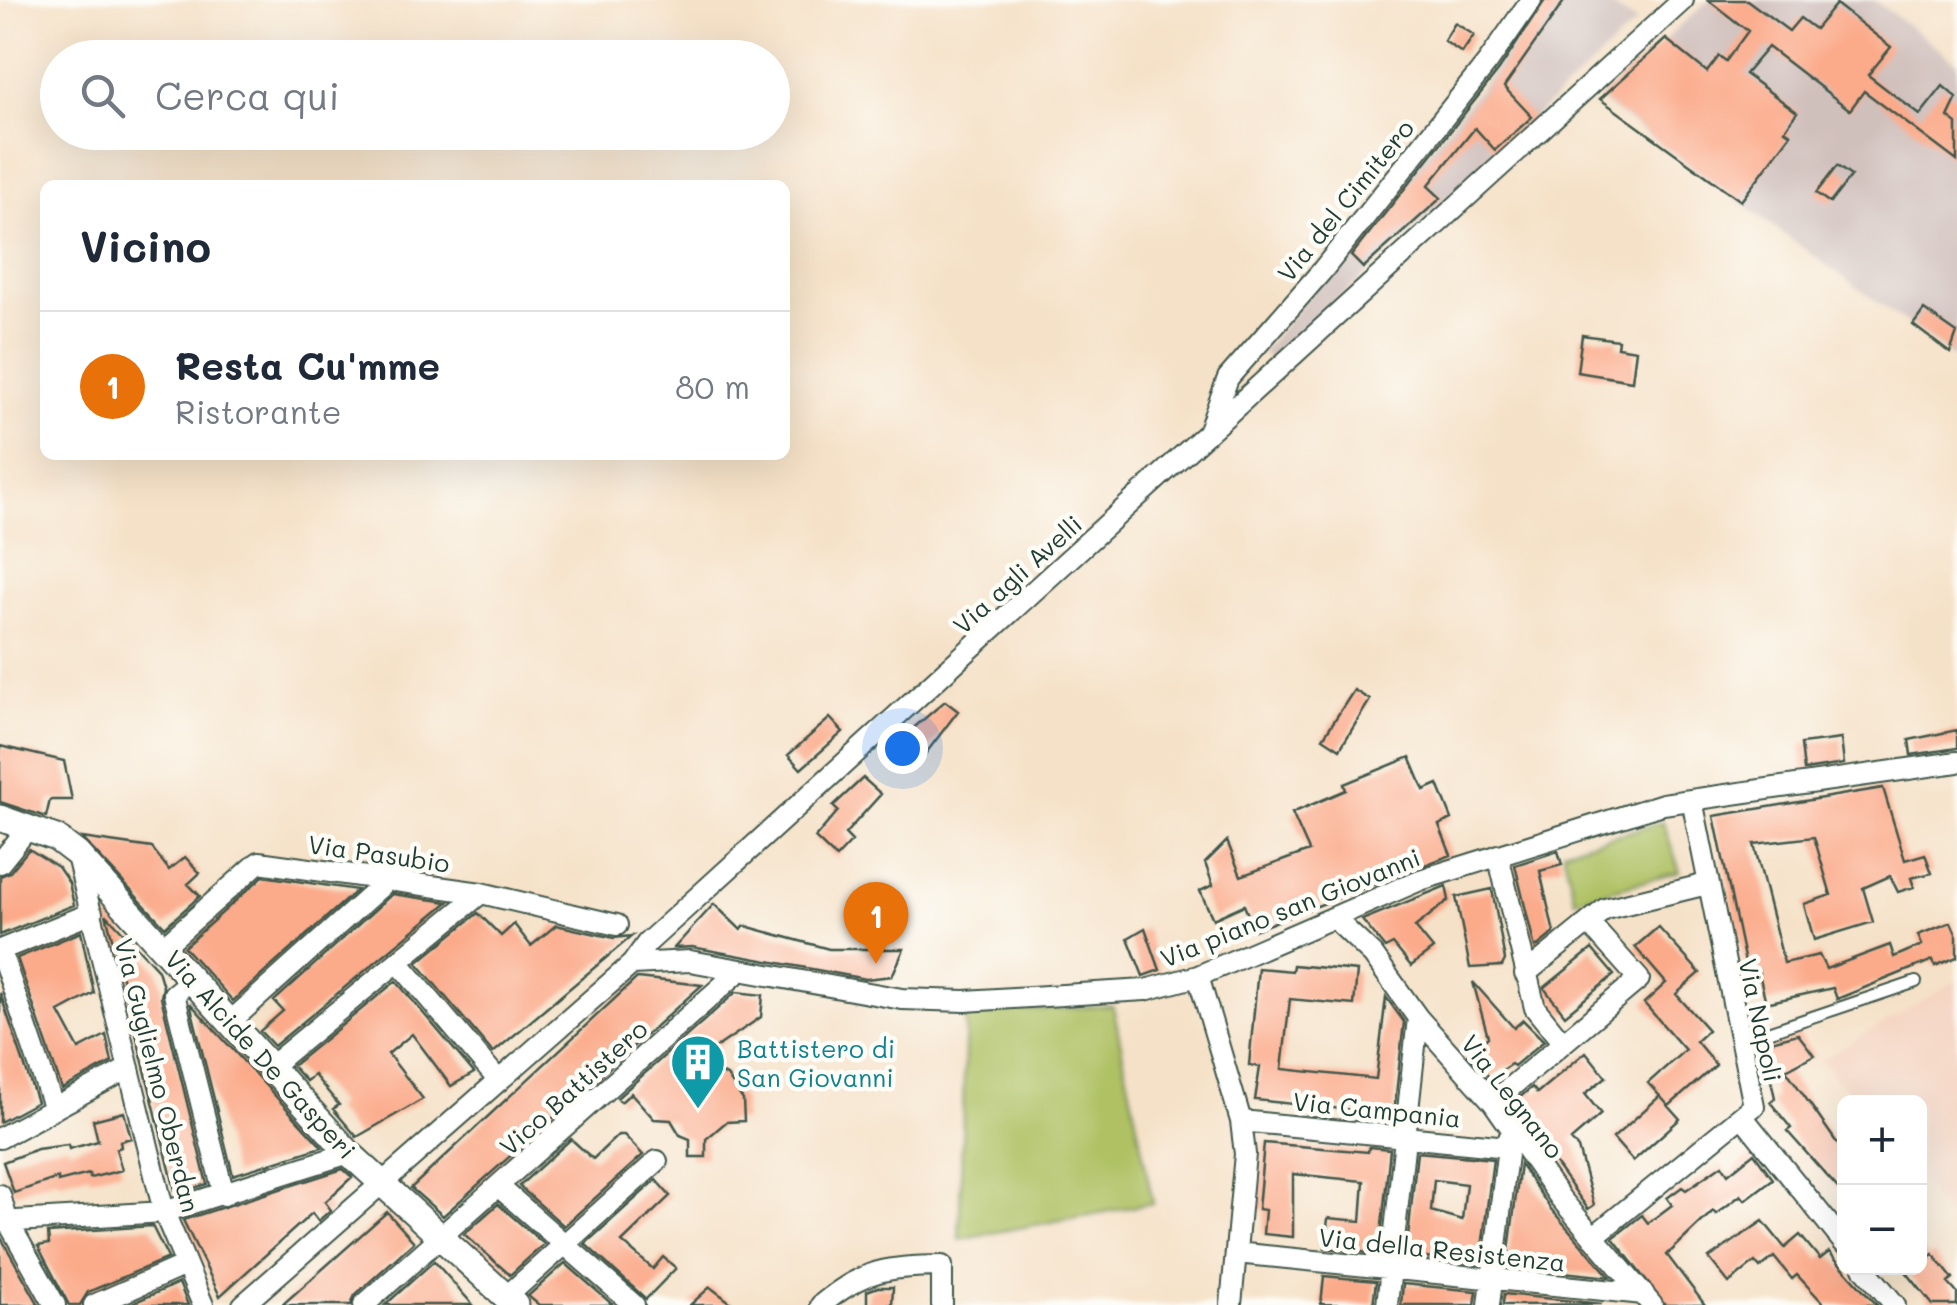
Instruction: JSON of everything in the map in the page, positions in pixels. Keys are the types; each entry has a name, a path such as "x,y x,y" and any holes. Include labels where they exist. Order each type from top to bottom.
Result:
{"street":[{"name":"Via del Cimitero","path":"1206,436 1228,378 1332,257 1488,62 1531,0"},
{"name":"Via agli Avelli","path":"243,1305 632,964 647,943 1683,0"},
{"name":"Via piano san Giovanni","path":"632,964 669,958 884,996 965,1001 1145,990 1198,976 1420,880 1598,823 1692,800 1957,762"},
{"name":"Via Napoli","path":"1593,1237 1754,1106 1692,800"},
{"name":"Via Alcide De Gasperi","path":"0,818 56,838 77,854 349,1153 511,1301"},
{"path":"0,863 29,826"},
{"name":"Via Guglielmo Oberdan","path":"77,854 164,1212 203,1305"},
{"path":"1498,855 1535,1008 1563,1043"},
{"name":"Via Pasubio","path":"163,947 259,862 481,893 617,925"},
{"path":"230,1022 389,878"},
{"path":"1526,974 1606,908 1707,884"},
{"path":"270,1067 481,893"},
{"path":"54,1109 0,950 92,913"},
{"name":"Via Legnano","path":"1334,919 1373,956 1418,1018 1493,1102 1509,1137 1648,1300"},
{"path":"1493,1102 1639,979 1589,922"},
{"path":"398,962 499,1081"},
{"name":"Vico Battistero","path":"364,1305 738,972"},
{"path":"1198,976 1240,1121 1245,1154 1231,1305"},
{"path":"190,981 174,994 224,1195"},
{"path":"1387,1305 1418,1018"},
{"path":"0,1138 129,1068"},
{"path":"1742,1116 1837,1234"},
{"name":"Via Campania","path":"1240,1121 1404,1137 1509,1137"},
{"path":"1489,1305 1509,1137"},
{"path":"4,1221 164,1212 349,1153"},
{"path":"511,1301 566,1244 657,1161"},
{"path":"498,1186 634,1305"},
{"path":"0,1195 4,1221 55,1305"},
{"name":"Via della Resistenza","path":"1236,1253 1492,1279 1648,1300"},
{"path":"94,1305 185,1266"},
{"path":"821,1305 852,1279 900,1267 942,1266 942,1305"},
{"path":"1870,1275 1895,1305"}],"lane":[{"path":"1740,1042 1916,982"}],"shaded area":[{"path":"1541,0 1600,0 1637,22 1272,362 1262,352 1487,79"},
{"path":"1709,0 1874,0 1957,62 1957,360 1598,99"},
{"path":"1957,980 1957,1228 1927,1191 1927,1095 1850,1095 1821,1060"}],"green space":[{"path":"1663,822 1680,872 1575,900 1563,850"},
{"path":"1113,1006 1153,1203 959,1239 966,1013"}],"building":[{"path":"1545,0 1565,0 1504,87 1532,117 1495,150 1475,128 1428,186 1441,198 1363,268 1351,256 1499,70"},
{"path":"1708,0 1747,0 1789,31 1800,18 1815,29 1836,4 1891,47 1868,75 1920,115 1943,86 1957,98 1948,117 1957,124 1957,161 1864,91 1850,110 1768,47 1745,74 1797,112 1785,130 1791,134 1741,201 1600,99 1666,39 1707,72 1719,56 1726,61 1748,31"},
{"path":"1455,23 1474,35 1462,53 1444,41"},
{"path":"1837,166 1851,176 1830,203 1816,193"},
{"path":"1924,310 1957,333 1950,353 1913,325"},
{"path":"1582,335 1618,340 1617,347 1636,350 1632,381 1577,372"},
{"path":"1354,690 1370,700 1340,749 1323,738"},
{"path":"945,701 958,711 914,769 889,749"},
{"path":"830,718 843,732 801,769 788,755"},
{"path":"1957,730 1957,748 1911,755 1909,740"},
{"path":"1841,739 1844,764 1804,770 1801,744"},
{"path":"0,746 64,761 72,800 50,800 46,817 0,802"},
{"path":"1410,757 1424,790 1438,784 1452,819 1439,825 1451,855 1254,930 1244,905 1213,919 1200,891 1213,885 1205,863 1227,841 1241,876 1309,851 1292,813 1346,790 1344,784"},
{"path":"863,778 881,794 845,834 852,841 836,858 815,838 838,811 833,806"},
{"path":"1883,788 1905,860 1925,854 1932,873 1911,878 1914,887 1898,892 1890,876 1863,888 1873,922 1814,940 1804,904 1831,895 1814,837 1754,844 1784,963 1819,955 1826,969 1890,945 1894,957 1922,945 1918,935 1951,922 1957,936 1957,957 1935,966 1933,960 1837,999 1833,988 1766,1003 1758,969 1747,972 1714,816"},
{"path":"82,838 152,848 169,870 185,857 200,873 188,884 200,896 165,927"},
{"path":"29,849 58,867 69,883 74,905 0,935 0,876 10,872"},
{"path":"1558,851 1562,865 1540,871 1554,933 1535,948 1515,865"},
{"path":"263,876 357,890 233,1001 184,947"},
{"path":"1446,886 1449,900 1415,927 1433,949 1411,966 1393,944 1385,948 1362,920"},
{"path":"1492,889 1505,960 1502,966 1470,968 1456,897"},
{"path":"392,894 448,902 274,1046 260,1031 283,1011 274,1001"},
{"path":"714,904 741,930 745,926 829,949 904,949 892,976 866,979 692,947 674,948"},
{"path":"478,913 501,936 514,924 531,946 556,925 614,938 632,936 493,1053 417,963"},
{"path":"106,914 158,970 163,987 161,997 207,1184 176,1194"},
{"path":"1658,927 1700,973 1676,994 1708,1030 1696,1041 1716,1065 1669,1106 1648,1083 1685,1050 1644,1003 1666,983 1635,947"},
{"path":"1145,928 1160,970 1143,976 1128,938"},
{"path":"81,932 94,993 59,1012 79,1049 106,1035 112,1062 62,1089 17,958"},
{"path":"1592,949 1614,975 1565,1015 1544,988"},
{"path":"1293,965 1357,971 1354,1005 1290,999 1282,1069 1376,1079 1386,997 1404,1022 1393,1122 1372,1120 1373,1112 1255,1100 1260,1067 1249,1065 1258,968 1292,971"},
{"path":"637,978 702,985 443,1216 411,1188"},
{"path":"396,981 474,1073 451,1086 412,1034 388,1054 423,1099 357,1137 333,1109 339,1105 314,1075 306,1081 292,1066"},
{"path":"1473,982 1514,1028 1523,1020 1544,1041 1514,1066 1511,1064 1490,1078 1468,1054 1488,1037"},
{"path":"736,992 763,995 761,1017 695,1062 727,1076 743,1100 744,1121 726,1122 706,1139 706,1157 690,1157 690,1139 680,1135 671,1120 654,1119 631,1093 621,1102 617,1098"},
{"path":"0,993 37,1102 0,1122"},
{"path":"190,1003 322,1147 233,1175"},
{"path":"1798,1034 1814,1055 1786,1070 1837,1143 1837,1187 1787,1131 1791,1128 1770,1102 1775,1098 1763,1043"},
{"path":"1586,1052 1606,1077 1585,1094 1601,1114 1571,1140 1578,1148 1594,1205 1588,1209 1512,1104 1532,1087 1537,1093"},
{"path":"1660,1096 1680,1119 1633,1161 1613,1138"},
{"path":"124,1112 131,1138 120,1141 121,1147 116,1149 122,1170 58,1182 58,1178 14,1193 3,1162 37,1149 68,1145 69,1149 98,1141 93,1120"},
{"path":"618,1135 624,1135 643,1155 564,1226 519,1186 571,1139 593,1159"},
{"path":"1264,1143 1368,1152 1369,1147 1390,1149 1379,1254 1325,1248 1328,1218 1361,1221 1364,1181 1293,1174 1293,1237 1263,1234 1265,1210 1258,1209"},
{"path":"1417,1152 1493,1159 1480,1264 1406,1256","holes":["1434,1180 1466,1184 1462,1220 1431,1211"]},
{"path":"1754,1153 1773,1179 1745,1200 1741,1195 1716,1214 1713,1211 1667,1255 1705,1305 1665,1305 1613,1238 1642,1215 1648,1223 1672,1205 1667,1198 1682,1187 1686,1190 1722,1165 1728,1174"},
{"path":"1520,1164 1550,1208 1610,1277 1507,1266"},
{"path":"343,1169 352,1177 325,1202 331,1210 318,1221 312,1213 220,1296 183,1220"},
{"path":"656,1180 670,1196 622,1242 653,1269 663,1257 676,1268 646,1299 585,1244"},
{"path":"498,1204 544,1244 510,1275 464,1234"},
{"path":"387,1212 414,1242 355,1295 351,1305 282,1305"},
{"path":"1763,1221 1785,1248 1800,1235 1820,1259 1829,1252 1837,1261 1837,1275 1850,1275 1877,1305 1825,1305 1797,1275 1792,1279 1774,1257 1760,1268 1755,1262 1729,1283 1709,1258"},
{"path":"152,1226 168,1258 88,1292 80,1305 69,1305 38,1246 49,1244 48,1233"},
{"path":"0,1236 39,1305 0,1305"},
{"path":"1933,1254 1953,1279 1948,1283 1957,1293 1957,1305 1933,1305 1909,1275 1927,1275 1927,1255 1929,1258"},
{"path":"434,1261 473,1305 385,1305"},
{"path":"565,1263 613,1305 539,1305 528,1296"},
{"path":"1324,1276 1376,1281 1373,1305 1321,1304"},
{"path":"179,1283 188,1305 128,1305"},
{"path":"1403,1284 1477,1291 1475,1305 1401,1305"},
{"path":"710,1287 734,1305 690,1305"},
{"path":"893,1287 892,1305 867,1305 867,1291"},
{"path":"1504,1294 1602,1304 1503,1305"}],"place":[{"name":"Resta Cu'mme","path":"876,964"},
{"name":"Battistero di San Giovanni","path":"698,1111"}]}
